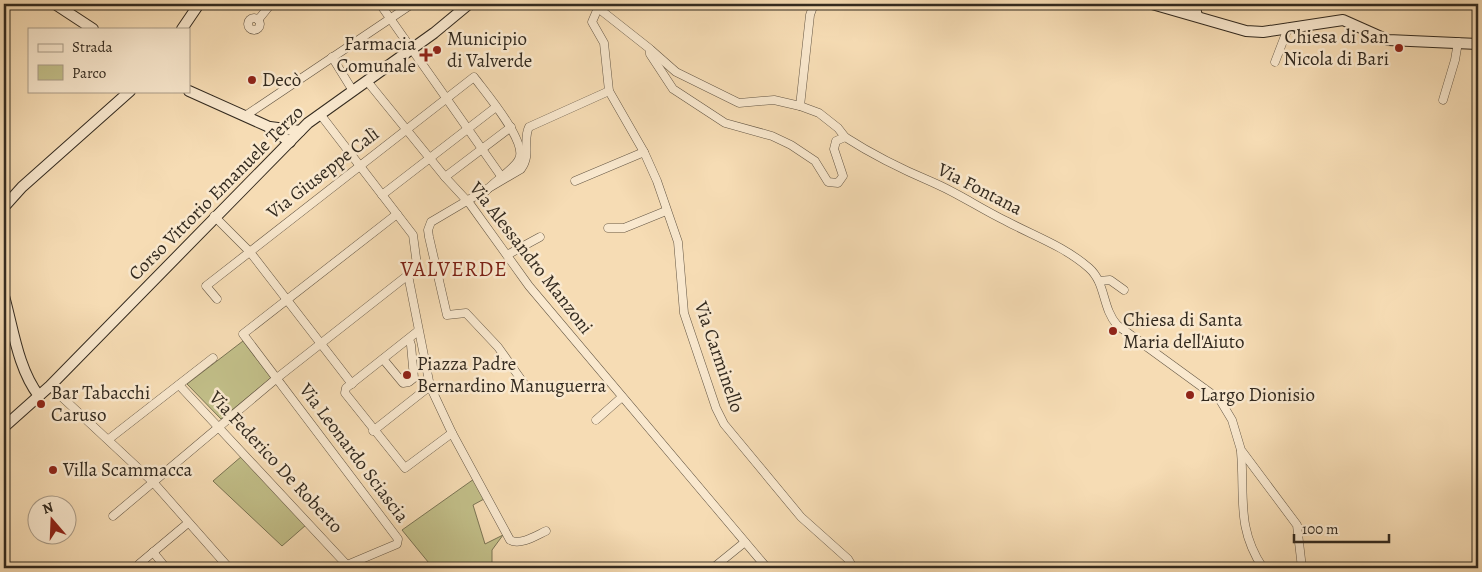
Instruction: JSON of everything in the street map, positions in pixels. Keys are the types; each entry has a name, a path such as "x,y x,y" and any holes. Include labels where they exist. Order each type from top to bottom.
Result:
{"street":[{"path":"54,4 91,28"},
{"path":"183,28 199,4"},
{"path":"380,4 501,176"},
{"path":"244,116 412,4"},
{"name":"Corso Vittorio Emanuele Terzo","path":"4,427 50,386 214,216 300,131 320,114 412,49 468,4"},
{"path":"800,106 809,22 814,4"},
{"path":"1158,4 1246,30 1263,32 1343,20 1388,40 1478,44"},
{"path":"1180,11 1188,4"},
{"path":"1194,4 1197,16"},
{"path":"258,20 270,5"},
{"path":"595,6 650,49 650,54 673,89 725,123 772,136 791,145 815,161 825,179 833,184 842,180 843,176 834,149 836,141 844,136"},
{"name":"Via Carminello","path":"595,6 592,22 604,43 608,91 644,152 657,181 678,242 684,313 716,408 729,430 801,517 848,559 851,564 850,568"},
{"path":"1275,62 1288,28"},
{"path":"1442,100 1455,60 1458,42"},
{"name":"Via Fontana","path":"650,49 676,72 739,103 774,100 819,113 838,128 844,136 877,158 931,182 1048,241 1081,262 1099,281 1107,310 1117,324 1220,400 1232,420 1241,450 1297,525 1302,568"},
{"path":"332,57 353,91"},
{"name":"Via Giuseppe Calì","path":"217,299 206,286 474,77 496,107"},
{"name":"Via Alessandro Manzoni","path":"367,81 466,201 529,286 767,568"},
{"path":"190,91 267,126 290,142"},
{"path":"525,384 498,347 466,313 447,315 428,230 431,222 521,169 528,158 526,137 529,127 608,91"},
{"path":"4,207 22,188 129,92"},
{"path":"382,195 496,107 510,127 521,153 519,161 486,191"},
{"path":"112,516 277,378 408,275 417,265 418,258 413,235 320,114"},
{"path":"267,126 300,131"},
{"path":"445,177 510,127"},
{"path":"575,181 644,152"},
{"path":"608,228 624,228 666,211"},
{"path":"287,299 397,214"},
{"path":"214,216 250,252 352,384"},
{"path":"507,255 540,237"},
{"path":"408,275 430,386 452,433 510,540 514,542 522,541 546,531"},
{"path":"1099,281 1110,280 1124,290"},
{"path":"4,296 20,356 30,404"},
{"name":"Via Leonardo Sciascia","path":"287,299 243,334 398,539 397,544 343,566"},
{"path":"418,331 346,388 347,398 404,468 452,433"},
{"path":"383,359 403,383 410,382 414,378 409,339"},
{"path":"20,356 30,383 39,396"},
{"path":"109,439 213,358"},
{"name":"Via Federico De Roberto","path":"179,385 343,566"},
{"path":"50,386 153,482 229,568"},
{"path":"373,431 430,386"},
{"path":"596,420 622,397"},
{"path":"1241,450 1242,516 1252,550 1263,568"},
{"path":"137,568 188,523"},
{"path":"713,568 745,542"},
{"path":"153,552 166,568"}],"green space":[{"path":"243,341 271,378 221,419 187,384"},
{"path":"242,456 306,525 282,546 213,481"},
{"path":"474,479 484,499 473,505 485,544 503,535 492,550 492,568 433,568 402,530"}],"place":[{"name":"Chiesa di San Nicola di Bari","path":"1399,48"},
{"name":"Municipio di Valverde","path":"437,50"},
{"name":"Farmacia Comunale","path":"426,55"},
{"name":"Decò","path":"252,80"},
{"name":"Chiesa di Santa Maria dell'Aiuto","path":"1113,331"},
{"name":"Piazza Padre Bernardino Manuguerra","path":"407,375"},
{"name":"Largo Dionisio","path":"1190,395"},
{"name":"Bar Tabacchi Caruso","path":"41,404"},
{"name":"Villa Scammacca","path":"53,470"}],"district":[{"name":"VALVERDE","path":"454,269"}]}
